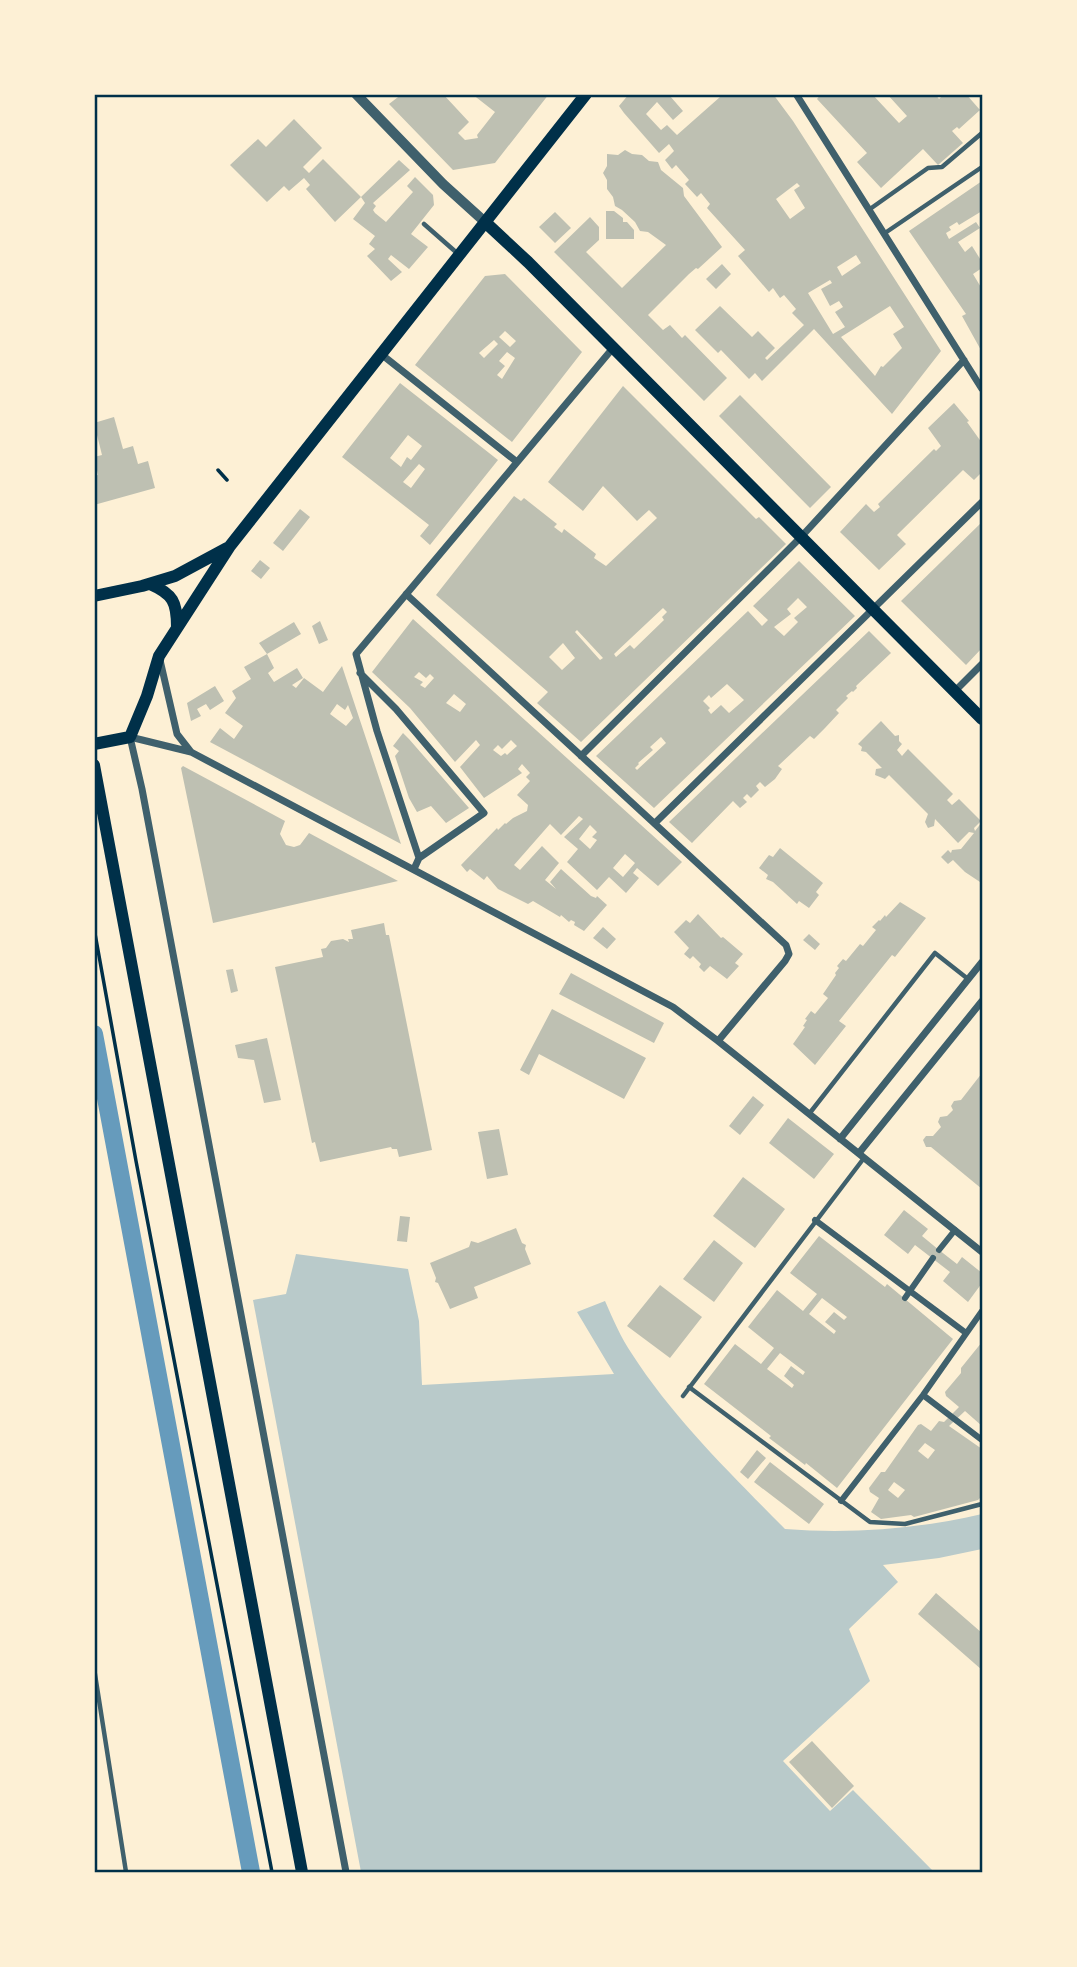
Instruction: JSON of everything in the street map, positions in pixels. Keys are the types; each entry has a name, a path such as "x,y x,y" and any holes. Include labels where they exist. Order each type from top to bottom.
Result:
{"main road":[{"path":"94,744 130,737 147,696 159,656 230,546 586,94"},
{"path":"485,222 528,262 982,719"},
{"path":"94,596 150,584 184,572 230,546"},
{"path":"150,584 167,592 171,597 176,608 177,628"},
{"path":"94,765 302,1872"}],"street":[{"path":"356,94 443,184 485,222"},
{"path":"796,94 982,389"},
{"path":"419,858 359,672 356,654 613,348"},
{"path":"382,354 517,462"},
{"path":"581,756 802,537 964,360"},
{"path":"654,823 982,502"},
{"path":"406,594 786,945 789,954 785,961 718,1041"},
{"path":"159,656 177,734 191,752"},
{"path":"955,691 982,664"},
{"path":"359,672 396,709 484,813 419,858 414,869"},
{"path":"346,1872 130,737 191,752 673,1007 982,1252"},
{"path":"840,1139 982,962"},
{"path":"862,1156 982,1001"},
{"path":"815,1220 966,1333"},
{"path":"939,1250 955,1230"},
{"path":"905,1298 933,1258"},
{"path":"841,1501 923,1395 982,1311"},
{"path":"923,1395 978,1440"}],"lane":[{"path":"870,209 928,168 942,167 982,133"},
{"path":"885,233 982,167"},
{"path":"424,224 460,256"},
{"path":"809,1114 935,953 968,979"},
{"path":"683,1396 862,1156"},
{"path":"689,1387 870,1522 905,1524 982,1504"},
{"path":"94,1668 126,1872"},
{"path":"94,1867 95,1872"}],"path":[{"path":"218,470 227,480"},
{"path":"94,928 272,1872"}],"shaded area":[{"path":"296,1254 408,1269 419,1321 422,1385 614,1374 577,1312 605,1301 628,1348 666,1401 704,1445 785,1529 884,1529 982,1514 982,1549 883,1565 898,1582 849,1629 870,1681 783,1761 830,1811 853,1790 934,1872 361,1872 253,1300 286,1294"}],"building":[{"path":"402,94 443,94 469,122 458,133 465,140 478,138 477,135 495,112 472,94 549,94 495,163 453,170 389,104"},
{"path":"629,94 672,94 670,96 683,111 673,120 657,102 646,114 661,130 667,125 677,135 720,97 718,94 773,94 941,351 892,414 814,329 762,381 755,373 749,379 721,350 718,353 695,330 720,306 752,337 758,331 775,348 765,358 767,360 804,325 792,313 796,309 784,295 780,298 773,288 769,292 738,256 745,250 707,208 710,204 701,193 697,197 685,184 689,180 676,165 672,169 665,160 674,151 669,144 659,153 619,106","holes":["797,183 800,186 794,190 805,208 790,219 776,199","856,255 861,263 842,276 837,267","830,280 832,283 821,289 830,306 839,301 843,307 835,312 845,327 833,334 808,293","890,306 904,327 893,334 902,348 881,366 875,376 841,337"]},
{"path":"821,94 872,94 899,123 907,116 887,94 935,94 939,99 944,94 966,94 980,110 959,129 957,127 952,131 963,143 938,165 923,149 881,188 857,162 867,153 817,99"},
{"path":"294,119 322,148 303,167 309,173 323,159 361,197 335,222 306,189 310,185 304,178 289,191 284,186 267,202 230,165 258,139 266,147"},
{"path":"625,150 642,155 649,161 658,162 661,170 683,188 684,196 722,247 689,274 648,315 663,330 670,325 682,338 685,335 727,378 704,401 554,252 590,217 599,227 599,240 586,252 622,288 666,245 648,232 640,231 635,222 615,206 607,189 607,180 603,173 607,166 607,154 618,155"},
{"path":"399,160 410,170 373,203 376,206 373,210 375,213 386,222 413,192 407,186 415,177 433,195 434,205 411,234 428,247 409,269 391,255 388,259 402,272 391,281 367,256 375,249 369,244 375,236 353,219 365,203 361,197"},
{"path":"982,181 982,211 959,225 957,222 949,227 951,230 946,233 949,239 976,222 980,228 958,242 965,252 972,246 982,262 982,268 973,274 982,289 982,352 962,316 966,314 909,231"},
{"path":"606,211 614,211 623,218 623,222 627,222 634,230 634,239 606,239"},
{"path":"555,212 571,228 555,243 539,227"},
{"path":"722,264 731,274 716,289 706,279"},
{"path":"505,274 582,352 512,442 415,365 485,276","holes":["505,331 516,341 510,347 499,337","494,340 498,344 484,358 479,353","507,352 515,358 502,379 497,375 505,366 499,361"]},
{"path":"400,383 498,460 430,545 420,536 429,525 342,457","holes":["408,435 422,446 411,460 407,457 401,467 390,458","419,464 425,469 411,488 403,482"]},
{"path":"623,386 756,519 759,517 786,544 581,742 537,703 548,692 436,595 514,496 521,501 524,498 557,524 554,527 562,533 564,529 596,554 594,558 606,566 657,518 649,510 637,521 603,486 583,511 548,482","holes":["663,608 667,612 662,617 664,620 634,649 630,645 616,657 614,654","577,630 603,658 600,660 575,632","563,643 575,658 562,670 549,657"]},
{"path":"740,395 831,487 810,508 719,416"},
{"path":"954,403 982,443 982,472 974,480 963,470 897,535 906,544 879,570 840,532 866,504 874,512 880,507 878,504 934,449 936,451 941,446 928,428"},
{"path":"114,417 123,449 133,446 138,464 148,461 155,488 94,505 94,476 98,475 94,457 102,455 94,423"},
{"path":"300,509 310,517 283,551 273,543"},
{"path":"982,522 982,648 966,665 901,601"},
{"path":"260,560 270,568 261,579 251,571"},
{"path":"799,561 855,616 654,808 596,756 748,611 762,626 768,620 753,606","holes":["798,598 807,607 794,618 798,622 784,636 774,627 791,614 787,609","727,684 744,700 729,713 721,705 711,714 708,710 710,708 703,701 709,695 711,698","661,737 666,743 637,770 635,768 638,763 653,750 650,747"]},
{"path":"413,619 682,862 658,886 637,868 633,873 639,878 626,893 609,877 597,890 567,862 578,849 564,837 583,819 579,816 561,835 550,824 514,865 520,870 542,846 559,863 545,880 556,889 550,882 561,869 591,896 597,896 607,905 584,931 574,925 575,922 569,922 533,901 528,904 498,889 487,876 484,880 470,869 467,872 461,865 497,828 498,830 527,811 528,805 517,795 530,781 526,777 530,773 522,764 518,769 522,773 484,798 460,767 480,745 476,740 455,762 410,708 372,672","holes":["419,672 426,678 430,674 434,678 425,688 420,685 423,682 414,677","454,694 466,704 460,712 446,703","511,740 517,746 507,755 505,753 501,756 493,750 498,745 502,749","590,825 597,832 592,837 597,840 590,849 579,839","625,854 635,863 623,877 613,868"]},
{"path":"320,621 328,640 319,644 312,626"},
{"path":"294,622 301,634 267,654 259,643"},
{"path":"869,631 891,653 846,696 848,698 836,710 839,713 814,739 810,736 778,766 782,769 775,779 765,787 760,782 756,786 759,790 751,798 747,794 743,798 747,802 740,808 733,801 692,843 669,822"},
{"path":"267,654 274,668 268,673 274,682 297,668 303,678 292,685 296,688 304,678 323,692 342,666 401,844 210,742 220,728 234,739 243,726 225,713 236,698 232,691 251,679 244,667","holes":["337,704 345,710 348,705 353,718 346,726 330,714"]},
{"path":"215,686 224,701 210,710 206,704 197,709 201,716 191,721 187,703"},
{"path":"881,721 895,736 899,735 902,744 897,750 902,756 908,749 953,794 947,800 952,805 959,799 981,821 974,828 975,831 982,822 980,882 953,860 948,864 941,857 948,850 951,853 952,850 961,849 974,833 969,832 958,843 935,819 934,826 928,828 925,822 928,814 889,775 885,779 875,775 876,769 882,768 866,752 861,751 862,747 858,744"},
{"path":"403,733 469,808 446,823 431,806 417,812 409,798 395,756 399,751 393,746"},
{"path":"183,766 285,821 280,834 286,845 300,845 309,833 398,881 213,923 181,768"},
{"path":"780,848 823,883 816,892 819,895 809,908 799,901 797,904 766,879 768,875 759,868 769,855 773,857"},
{"path":"900,902 926,918 839,1021 846,1026 815,1065 793,1044 805,1027 805,1019 811,1011 815,1014 828,998 823,994 836,975 839,968 837,966 843,959 846,961 860,944 863,946 876,930 872,927"},
{"path":"698,914 721,938 743,954 735,963 739,966 727,979 710,966 704,972 693,956 690,959 684,954 689,948 674,932 686,920 690,923"},
{"path":"384,923 386,935 389,935 432,1150 399,1157 397,1149 391,1147 320,1162 315,1142 312,1143 275,967 323,957 321,949 326,948 331,941 343,939 349,942 348,939 353,939 351,930"},
{"path":"603,927 616,939 607,949 593,938"},
{"path":"809,934 820,944 815,950 803,940"},
{"path":"233,969 238,991 231,993 226,970"},
{"path":"571,973 664,1023 654,1043 559,994"},
{"path":"552,1009 646,1058 624,1099 539,1054 529,1075 520,1070"},
{"path":"267,1038 281,1100 264,1103 254,1060 238,1058 235,1045"},
{"path":"982,1073 982,1189 931,1147 926,1147 923,1140 926,1136 933,1136 941,1127 938,1122 940,1117 947,1116 953,1110 951,1106 954,1101 961,1100"},
{"path":"753,1096 764,1105 740,1135 729,1126"},
{"path":"788,1118 834,1154 814,1179 769,1143"},
{"path":"499,1129 508,1175 487,1179 478,1132"},
{"path":"743,1177 785,1209 755,1248 713,1216"},
{"path":"904,1210 928,1229 922,1236 939,1250 957,1264 962,1257 982,1273 982,1283 968,1302 943,1281 950,1272 915,1245 908,1254 884,1235"},
{"path":"400,1216 410,1217 407,1242 397,1241"},
{"path":"516,1228 522,1243 526,1245 531,1264 474,1287 478,1298 450,1309 438,1283 435,1282 430,1263 469,1247 471,1241 478,1243"},
{"path":"819,1236 885,1287 887,1284 953,1339 837,1488 769,1438 771,1436 704,1384 735,1344 761,1364 774,1348 748,1327 777,1290 803,1311 817,1294 790,1273","holes":["822,1298 847,1317 844,1320 834,1312 825,1322 836,1331 834,1334 809,1314","780,1353 805,1372 803,1375 791,1366 784,1376 794,1385 792,1388 767,1369"]},
{"path":"714,1240 743,1263 714,1302 683,1279"},
{"path":"660,1285 702,1317 670,1358 627,1326"},
{"path":"982,1342 982,1426 965,1411 949,1426 982,1449 982,1496 978,1500 914,1517 911,1515 881,1519 871,1512 879,1498 870,1492 869,1488 881,1472 885,1472 918,1425 921,1424 931,1431 939,1421 944,1422 959,1407 945,1392 961,1373 961,1368","holes":["925,1443 935,1450 928,1459 918,1451","894,1482 905,1490 898,1498 888,1490"]},
{"path":"757,1450 766,1458 748,1479 740,1472"},
{"path":"770,1462 824,1504 809,1524 754,1482"},
{"path":"936,1593 982,1633 982,1670 918,1614"},
{"path":"812,1741 854,1786 832,1808 789,1762"}],"waterway":[{"path":"94,1034 251,1872"}]}
